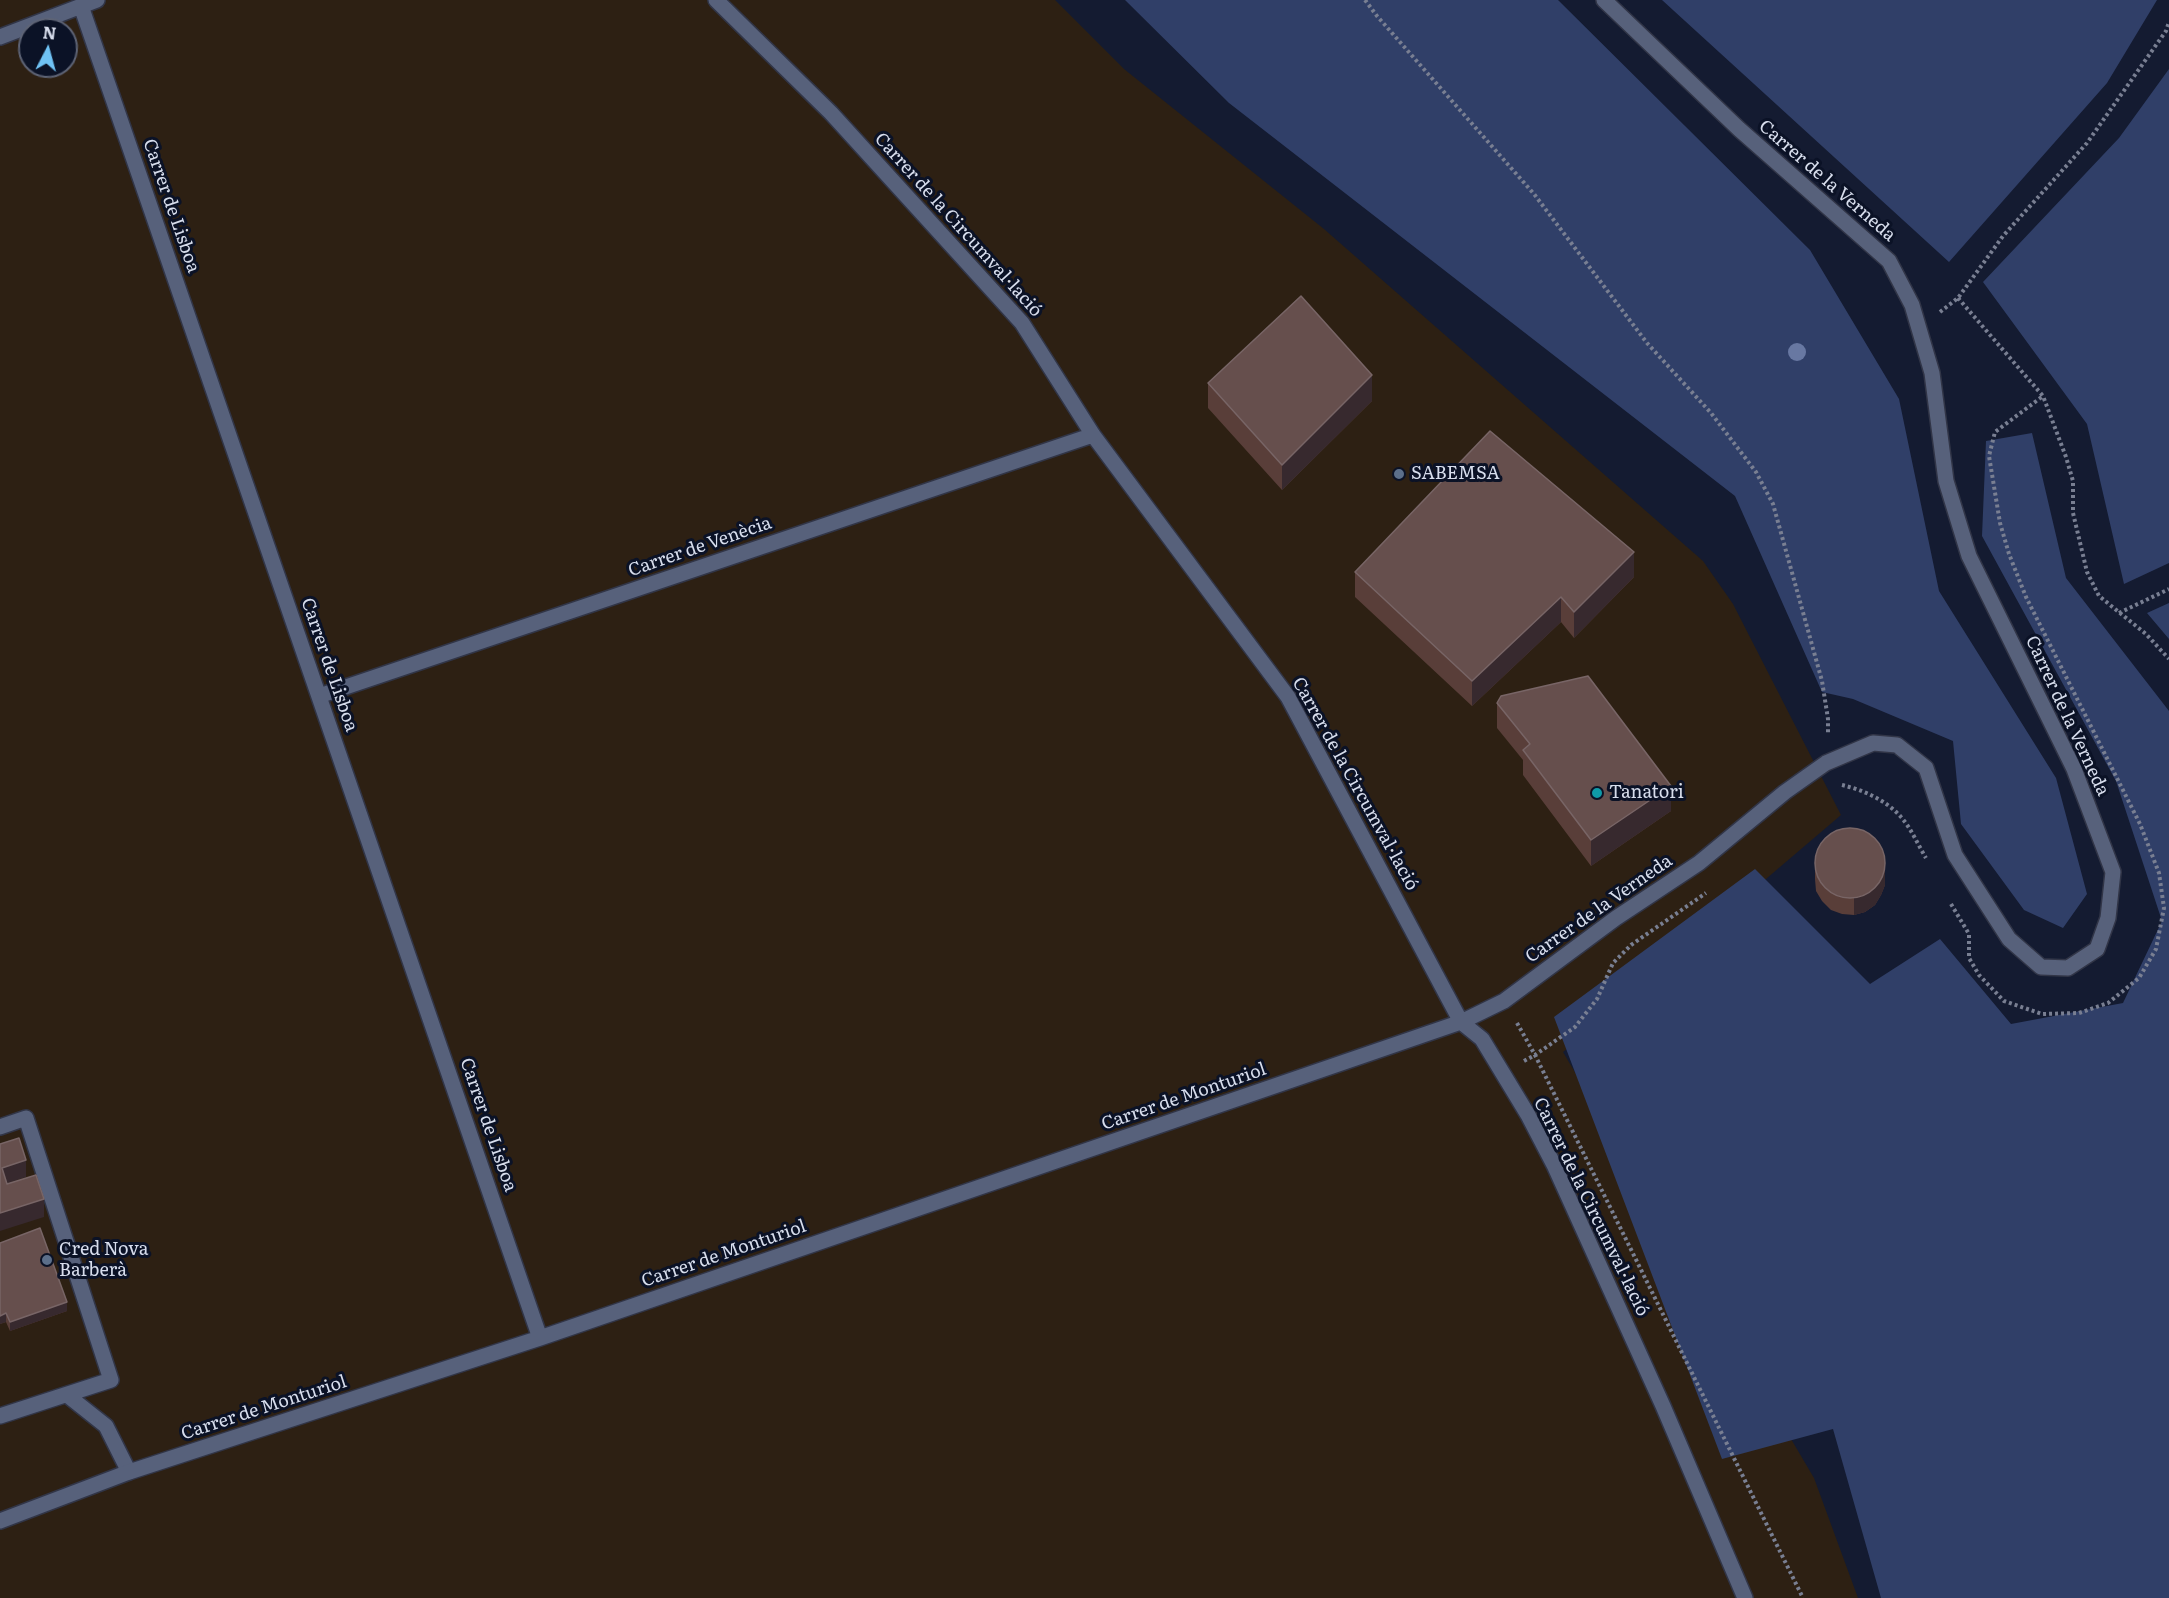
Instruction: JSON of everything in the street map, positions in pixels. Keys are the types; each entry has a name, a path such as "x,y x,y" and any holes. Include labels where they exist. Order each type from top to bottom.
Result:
{"street":[{"path":"0,37 97,0"},
{"name":"Carrer de la Circumval·lació","path":"716,0 831,113 1022,323 1093,435 1288,697 1461,1022 1482,1039 1528,1115 1554,1165 1664,1407 1745,1598"},
{"name":"Carrer de la Verneda","path":"1461,1022 1504,1000 1616,918 1699,862 1785,792 1826,763 1873,743 1897,745 1926,768 1955,855 2009,939 2041,967 2068,968 2097,949 2108,918 2113,872 2074,769 1969,556 1946,481 1932,372 1912,305 1889,261 1739,129 1604,0"},
{"name":"Carrer de Lisboa","path":"81,6 540,1338"},
{"name":"Carrer de Venècia","path":"319,696 1093,435"},
{"name":"Carrer de Monturiol","path":"0,1521 129,1472 540,1338 1461,1022"},
{"path":"0,1127 26,1118 111,1380 0,1416"},
{"path":"67,1395 106,1426 129,1472"}],"path":[{"path":"1365,0 1534,194 1647,343 1711,413 1756,472 1773,504 1822,681 1828,719 1826,763"},
{"path":"1919,329 1958,298 2003,236 2087,143 2166,31 2169,22"},
{"path":"1958,298 2043,396 2071,473 2073,513 2086,572 2099,596 2146,634 2169,659"},
{"path":"2119,613 2169,589"},
{"path":"1515,1065 1535,1055 1803,1598"}],"shaded area":[{"path":"0,0 1055,0 1124,69 1324,229 1703,561 1733,604 1841,815 1563,1052 1814,1478 1858,1598 0,1598"},
{"path":"1125,0 1558,0 1810,250 1899,399 1939,591 2056,778 2087,894 2063,928 2024,910 1961,824 1953,741 1853,699 1822,692 1735,496 1229,103"},
{"path":"1662,0 2157,0 2107,83 1949,262"},
{"path":"2169,69 2169,563 2124,584 2087,424 1983,282 2119,138"},
{"path":"2032,433 2066,578 2169,711 2169,1598 1881,1598 1833,1429 1722,1459 1554,1017 1755,869 1870,984 1940,939 2011,1024 2123,1003 2162,921 2116,781 1982,536 1986,441"},
{"path":"2169,603 2169,639 2147,613"}],"building":[{"path":"1301,296 1372,375 1282,465 1208,383"},
{"path":"1490,431 1634,552 1574,612 1561,597 1472,681 1355,572"},
{"name":"Tanatori","path":"1588,676 1671,786 1591,840 1523,750 1530,744 1497,703 1501,696"},
{"path":"1850,828 1863,831 1875,838 1882,850 1885,863 1882,876 1875,888 1863,895 1850,898 1837,895 1825,888 1818,876 1815,863 1818,850 1825,838 1837,831"},
{"path":"19,1138 26,1160 2,1168 7,1184 36,1175 44,1199 0,1213 0,1144"},
{"path":"40,1228 67,1302 10,1322 6,1313 0,1316 0,1243"}],"place":[{"name":"SABEMSA","path":"1399,474"},
{"name":"Tanatori","path":"1597,793"},
{"name":"Cred Nova Barberà","path":"47,1260"}]}
